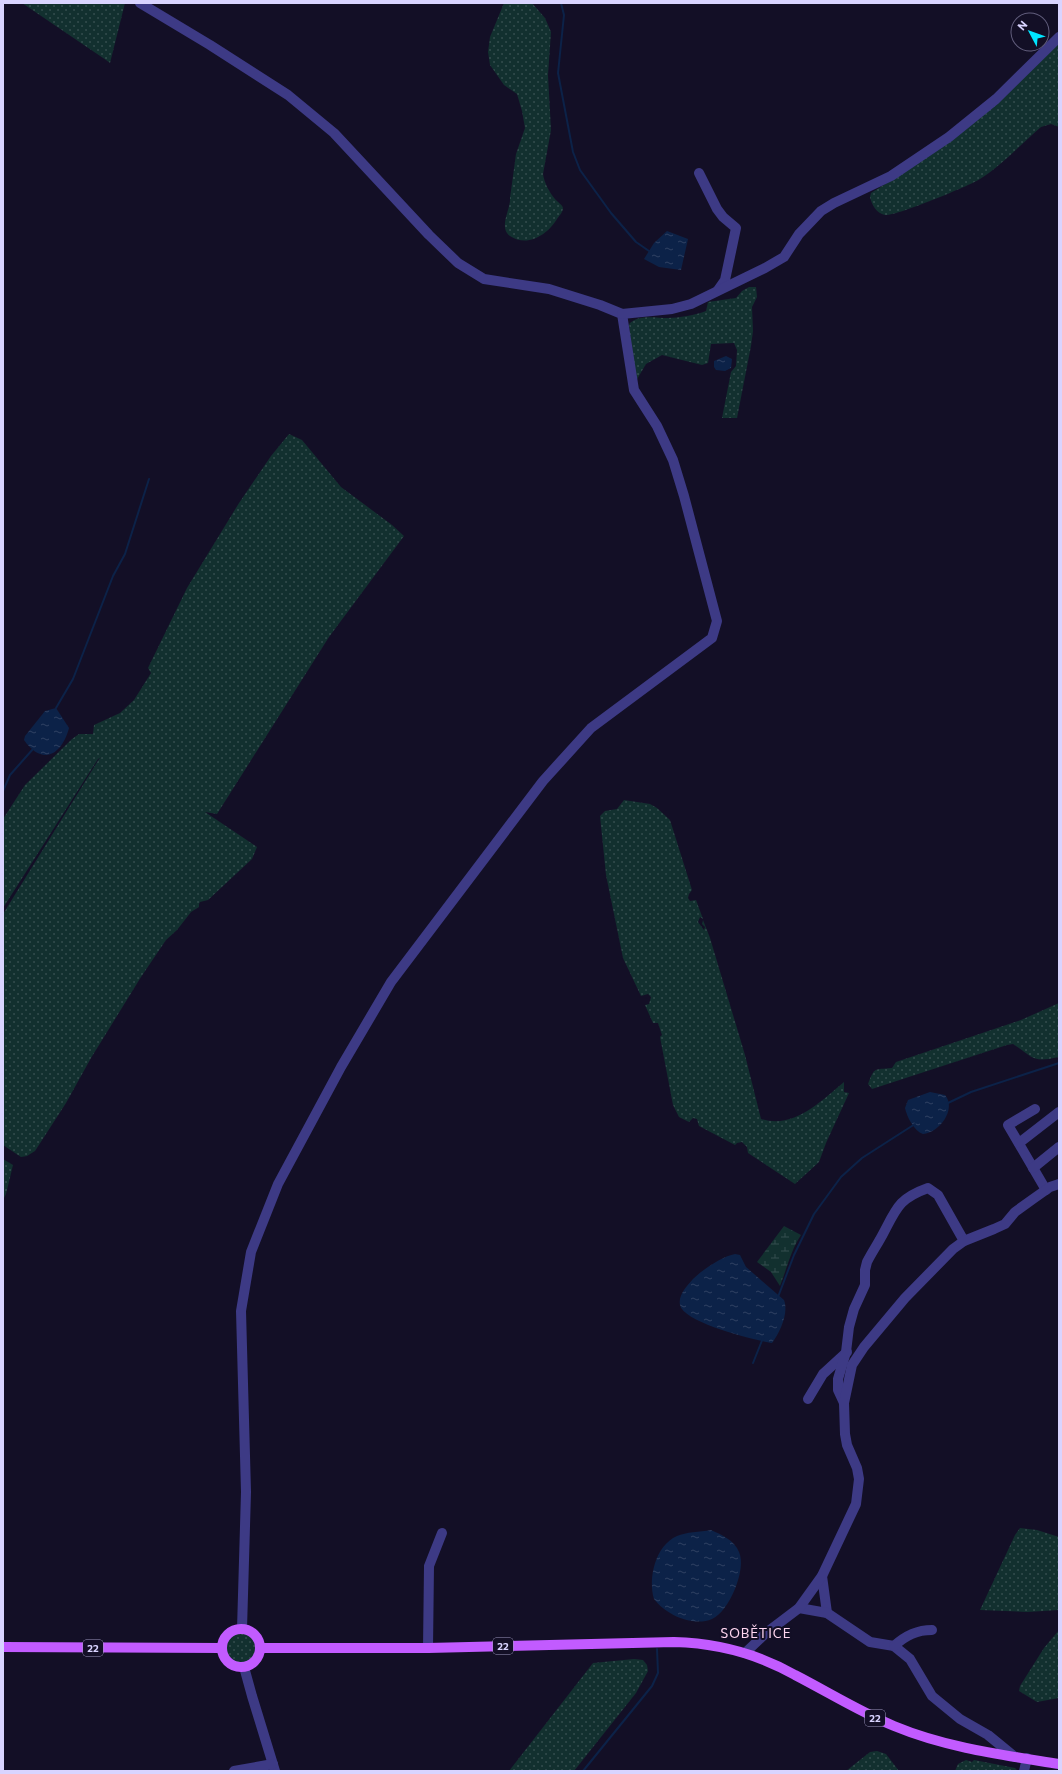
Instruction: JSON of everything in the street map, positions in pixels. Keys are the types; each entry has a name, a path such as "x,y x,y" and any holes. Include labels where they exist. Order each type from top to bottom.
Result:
{"main road":[{"path":"242,1629 253,1634 258,1640 260,1648 254,1662 244,1667 236,1666 229,1662 224,1656 222,1648 227,1636 233,1631 242,1629"},
{"name":"22","path":"260,1648 428,1648 674,1642 701,1644 745,1653 794,1674 858,1709 909,1732 958,1747 1059,1764"},
{"name":"22","path":"3,1647 222,1648"}],"street":[{"path":"140,3 210,45 294,100 334,133 429,235 458,263 484,278 550,289 600,304 622,314 672,309 691,304 765,268 784,257 799,234 821,212 834,202 891,176 948,137 996,99 1059,37"},
{"path":"699,173 717,209 723,217 736,228 726,280 717,292"},
{"path":"242,1629 246,1492 241,1311 251,1252 278,1184 341,1067 391,982 543,781 591,728 700,648 712,638 715,630 717,621 684,496 672,460 657,426 634,390 622,314"},
{"path":"1035,1109 1008,1125 1046,1190"},
{"path":"1019,1143 1059,1112"},
{"path":"1033,1168 1059,1147"},
{"path":"745,1653 766,1633 799,1608 822,1576 845,1532 856,1504 859,1491 858,1468 847,1445 845,1434 844,1403 852,1365 864,1347 927,1274 964,1241 1005,1224 1015,1212 1046,1190 1059,1184"},
{"path":"844,1403 838,1390 838,1379 846,1352 852,1315 865,1285 865,1270 867,1262 892,1214 903,1201 918,1191 928,1188 934,1190 964,1241"},
{"path":"808,1399 823,1374 846,1352 864,1347"},
{"path":"428,1648 429,1566 442,1533"},
{"path":"822,1576 827,1613"},
{"path":"799,1608 827,1613 870,1642 894,1646 910,1659 932,1696 960,1718 988,1735 1016,1757"},
{"path":"894,1646 911,1634 921,1630 932,1630"},
{"path":"234,1771 274,1768 244,1667"},
{"path":"1024,1771 1027,1758"}],"green space":[{"path":"22,3 125,3 110,63 106,60"},
{"path":"504,3 532,3 545,18 551,32 548,75 551,130 543,174 549,190 556,200 562,205 563,209 561,214 548,230 537,238 524,241 510,236 505,228 516,154 525,128 522,111 517,94 504,85 490,65 488,52 490,37"},
{"path":"1059,41 1059,127 1051,124 1041,127 1004,161 980,179 962,188 891,214 885,215 877,211 873,206 870,197 871,193 893,179 1046,52 1050,52 1050,48"},
{"path":"749,287 756,287 757,297 752,307 753,331 751,346 737,418 722,418 731,372 736,366 737,350 734,343 711,344 708,363 702,365 662,355 646,364 636,381 634,378 629,324 642,318 668,318 692,315 706,311 708,302 736,298 742,291"},
{"path":"289,434 302,440 341,487 392,525 404,536 329,637 217,814 205,812 257,847 252,859 208,900 200,902 199,907 191,912 177,930 166,940 141,977 91,1058 66,1103 35,1151 27,1156 21,1157 3,1145 3,914 99,759 102,757 98,759 3,908 3,819 25,785 72,739 79,734 93,734 94,725 120,713 134,700 151,673 148,668 187,588 239,503 271,456"},
{"path":"624,800 650,804 657,808 670,820 692,890 688,898 690,901 696,900 703,919 700,917 698,922 704,930 705,927 702,924 703,920 710,938 745,1055 761,1119 773,1121 795,1117 806,1112 826,1098 844,1082 844,1092 849,1093 819,1162 795,1184 748,1153 747,1147 742,1142 735,1145 699,1126 697,1119 693,1118 689,1122 679,1117 673,1105 660,1037 662,1035 658,1023 653,1023 645,1005 649,1004 651,997 648,994 641,996 623,958 606,875 600,816 605,811 617,809"},
{"path":"1059,1003 1059,1057 1050,1059 1034,1058 1013,1044 872,1089 868,1084 872,1074 878,1069 892,1068 896,1062 1021,1020"},
{"path":"3,1159 13,1165 6,1194 3,1200"},
{"path":"784,1226 801,1235 792,1253 780,1286 771,1272 757,1262"},
{"path":"1020,1528 1037,1530 1059,1537 1059,1610 1027,1612 980,1610 1015,1535"},
{"path":"1059,1630 1059,1698 1037,1702 1019,1691 1020,1686 1044,1648"},
{"path":"241,1633 251,1638 256,1648 251,1658 241,1663 231,1658 226,1648 231,1638"},
{"path":"634,1659 643,1660 647,1665 648,1671 636,1693 574,1771 509,1771 593,1663"},
{"path":"877,1751 886,1754 899,1771 846,1771 870,1752"},
{"path":"966,1760 972,1762 974,1760 1015,1768 1018,1771 955,1771 958,1764"}],"water":[{"path":"667,231 688,239 681,270 659,267 644,259 654,243"},
{"path":"726,356 732,359 731,368 725,371 716,370 714,367 714,361"},
{"path":"56,708 69,728 66,737 62,745 51,754 45,755 38,753 24,740 25,736 45,711"},
{"path":"930,1092 945,1095 949,1107 948,1113 940,1125 929,1133 923,1134 911,1123 905,1108 908,1100"},
{"path":"735,1254 740,1255 746,1267 784,1300 785,1316 781,1328 772,1343 721,1330 706,1324 684,1312 680,1305 680,1298 682,1294 693,1279 713,1264 725,1257"},
{"path":"711,1530 731,1541 739,1552 741,1569 735,1589 725,1608 712,1619 697,1622 680,1618 665,1610 654,1599 652,1582 655,1563 663,1547 677,1536"}],"waterway":[{"path":"561,3 564,15 558,73 573,152 580,170 611,213 636,242 649,251"},
{"path":"56,708 73,679 113,576 125,554 149,479"},
{"path":"3,791 10,775 33,749"},
{"path":"948,1103 971,1092 1059,1063"},
{"path":"778,1297 794,1255 814,1214 841,1177 862,1158 915,1124"},
{"path":"753,1363 763,1338"},
{"path":"583,1771 652,1686 658,1673 657,1649"}],"district":[{"name":"SOBĚTICE","path":"756,1633"}]}
